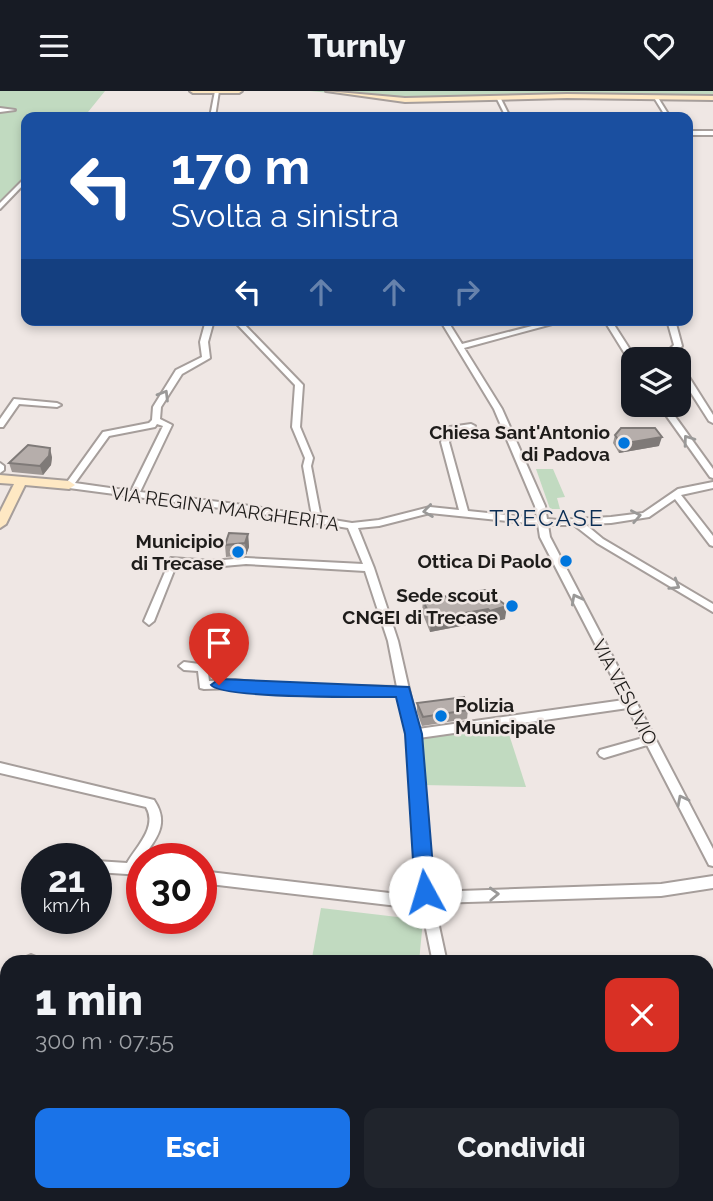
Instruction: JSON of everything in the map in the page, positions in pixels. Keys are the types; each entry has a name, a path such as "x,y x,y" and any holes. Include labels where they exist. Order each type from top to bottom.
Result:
{"street":[{"path":"193,91 239,91"},
{"path":"213,112 217,91"},
{"path":"329,91 405,100 713,98"},
{"path":"655,97 665,112"},
{"path":"498,98 505,112"},
{"path":"0,110 12,110"},
{"path":"693,133 713,133"},
{"path":"0,207 21,184"},
{"path":"69,485 106,434 152,425 156,420 157,407 178,372 206,358 204,342 208,326"},
{"path":"242,326 299,385 296,427 309,458 307,466 317,521"},
{"name":"VIA VESUVIO","path":"448,326 498,408 540,506 545,537 713,861"},
{"path":"459,347 541,326"},
{"path":"611,326 624,347"},
{"path":"672,326 677,347"},
{"path":"691,387 713,421"},
{"path":"0,425 15,402 57,405"},
{"path":"671,417 713,475"},
{"path":"134,493 168,425 156,420"},
{"path":"464,513 445,442 451,431 471,426"},
{"name":"VIA REGINA MARGHERITA","path":"0,479 134,493 352,526 379,523 430,510 577,523 646,515 687,489 713,485"},
{"path":"0,524 21,481"},
{"path":"677,495 713,543"},
{"path":"577,523 600,541 713,609"},
{"path":"352,526 393,641 413,734 426,899 438,955"},
{"path":"149,621 174,560 212,564 246,561 369,568"},
{"path":"184,666 203,668 204,685 403,691"},
{"path":"413,734 631,703"},
{"path":"604,753 651,740"},
{"path":"0,768 150,803 154,807 155,817 148,843"},
{"path":"217,879 398,900 661,890 713,883"}],"green space":[{"path":"0,91 105,91 88,112 21,112 21,186 0,209"},
{"path":"310,91 713,91 713,99 550,97 419,102"},
{"path":"536,469 553,469 565,497 557,498 560,509 550,509"},
{"path":"506,725 526,787 422,785 418,737"},
{"path":"321,908 423,920 420,955 313,955"}],"building":[{"path":"621,428 655,428 662,437 621,444 615,435"},
{"path":"28,445 50,448 49,456 40,466 9,463"},
{"path":"229,533 248,534 245,543 225,545"},
{"path":"485,590 507,606 431,619 423,600"},
{"path":"464,697 468,710 423,717 417,703"}],"place":[{"name":"Chiesa Sant'Antonio di Padova","path":"624,443"},
{"name":"Municipio di Trecase","path":"238,552"},
{"name":"Ottica Di Paolo","path":"566,561"},
{"name":"Sede scout CNGEI di Trecase","path":"512,606"},
{"name":"Polizia Municipale","path":"441,716"}],"district":[{"name":"TRECASE","path":"547,518"}],"route":[{"path":"219,685 403,691 413,734 425,892"}]}
